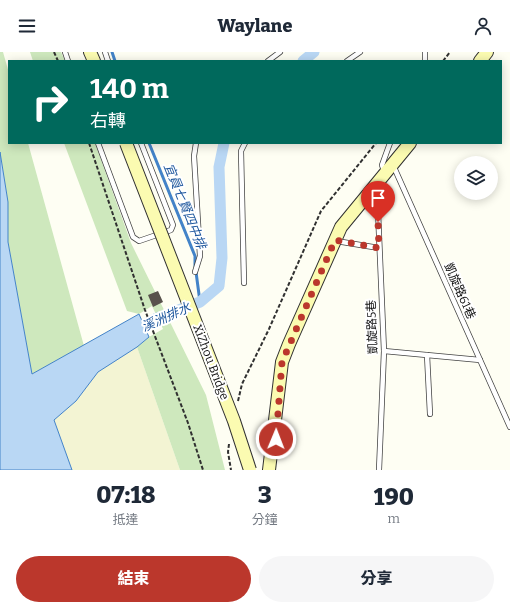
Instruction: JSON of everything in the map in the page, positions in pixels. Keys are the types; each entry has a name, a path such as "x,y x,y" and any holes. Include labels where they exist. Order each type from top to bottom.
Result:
{"street":[{"path":"481,60 488,52"},
{"name":"XiZhou Bridge","path":"126,144 234,421 250,470"},
{"path":"269,470 276,424 282,362 341,227 409,144"},
{"path":"276,424 276,470"}],"lane":[{"path":"269,60 280,52"},
{"path":"348,60 360,52"},
{"path":"98,144 133,237 139,241 171,230 173,225 140,144"},
{"path":"195,272 200,256 194,156 196,144"},
{"path":"244,144 241,151 244,283"},
{"name":"凱旋路5巷","path":"379,470 384,351 379,248 380,178 382,165 390,144"},
{"name":"凱旋路61巷","path":"393,163 510,426"},
{"path":"335,240 379,248"},
{"path":"384,351 480,360"},
{"path":"427,355 430,414"}],"path":[{"path":"444,60 450,52"},
{"path":"89,144 145,310 188,422 203,470"},
{"path":"237,406 242,384 269,329 321,211 375,144"},
{"path":"231,437 228,452 231,470"}],"green space":[{"path":"0,52 3,52 8,70 8,144 28,144 84,346 32,374 8,242 8,202 0,152"},
{"path":"30,52 61,52 65,60 33,60"},
{"path":"64,144 95,144 131,243 206,395 225,470 180,470 137,347 149,337 163,329 152,306 139,314 127,311"},
{"path":"137,347 180,470 72,470 54,420 76,401 98,372"}],"water":[{"path":"0,152 8,202 8,242 32,374 139,314 149,337 137,347 98,372 76,401 54,420 72,470 0,470"}],"building":[{"path":"158,291 163,302 153,307 148,295"}],"waterway":[{"name":"宜員七賢四中排","path":"112,52 115,60"},
{"name":"溪洲排水","path":"304,60 314,52"},
{"name":"宜員七賢四中排","path":"149,144 195,256 195,266"},
{"name":"溪洲排水","path":"132,332 155,319 200,302 219,286 222,258 219,167 224,144"},
{"name":"宜員七賢四中排","path":"196,272 200,302"}],"route":[{"path":"276,439 279,384 282,362 294,331 335,240 379,248 378,222"}]}
